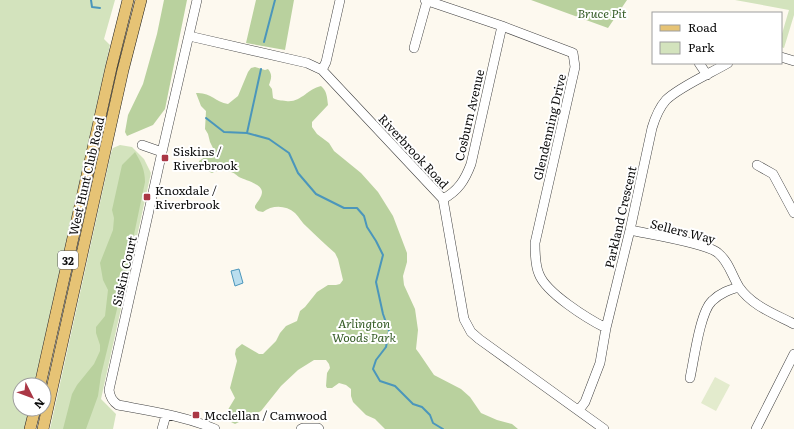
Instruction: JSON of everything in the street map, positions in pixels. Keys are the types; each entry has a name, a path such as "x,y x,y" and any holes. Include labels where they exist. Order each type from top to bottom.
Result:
{"main road":[{"name":"West Hunt Club Road","path":"42,377 128,0"},
{"name":"West Hunt Club Road","path":"43,429 123,70 141,0"},
{"path":"30,429 33,417"}],"street":[{"name":"Siskin Court","path":"166,414 118,405 113,402 110,397 109,390 197,0"},
{"path":"322,70 326,62 340,0"},
{"path":"414,48 426,0"},
{"name":"Glendenning Drive","path":"426,0 502,26 572,53 575,67 535,243 536,259 538,274 553,293 592,321 606,328"},
{"name":"Cosburn Avenue","path":"443,199 451,194 465,178 470,164 502,26"},
{"name":"Riverbrook Road","path":"189,36 308,64 322,70 443,199 464,319 471,332 604,429"},
{"path":"782,56 794,60"},
{"path":"700,64 707,75"},
{"name":"Parkland Crescent","path":"579,410 585,402 600,363 606,328 630,230 652,128 657,113 666,100 679,90 726,64"},
{"path":"142,145 162,152"},
{"path":"757,164 773,174 794,213"},
{"name":"Sellers Way","path":"630,230 704,246 718,252 728,264 739,287 750,299 762,308 794,324"},
{"path":"690,378 704,315 711,302 723,292 739,287"},
{"path":"756,429 794,354"},
{"path":"162,429 166,414 203,424 215,429"},
{"path":"301,429 319,429"}],"green space":[{"path":"0,0 115,0 104,39 110,45 36,377 12,377 12,417 27,417 24,429 0,429"},
{"path":"164,0 187,0 165,109 153,125 127,136 125,132 128,115 143,84 157,34"},
{"path":"256,0 294,0 285,50 246,43"},
{"name":"Bruce Pit","path":"531,0 627,0 608,28"},
{"path":"735,0 794,0 794,15 784,48 782,47 782,34 789,10"},
{"name":"Arlington Woods Park","path":"255,67 265,70 268,69 270,71 271,77 269,85 272,89 273,98 276,100 296,100 321,86 324,90 328,105 312,122 312,127 317,134 329,143 334,151 361,173 378,192 393,216 407,253 407,262 403,276 404,285 415,309 418,330 416,349 434,375 461,389 470,397 481,413 497,420 512,424 518,429 385,429 375,419 366,415 353,402 351,389 346,385 339,383 332,388 327,388 327,373 330,368 326,360 314,360 298,370 281,386 261,411 235,424 227,420 226,413 235,398 230,388 237,361 235,354 236,349 242,344 259,354 263,354 276,341 286,326 297,321 300,311 317,292 328,285 340,284 343,280 335,253 305,225 295,213 283,207 271,208 263,212 258,211 255,206 262,194 259,187 232,172 217,171 212,173 203,169 199,164 199,161 208,155 213,148 205,129 206,111 201,106 196,93 206,94 228,104 238,96 248,72 251,68"},
{"path":"120,145 132,147 144,159 151,173 101,399 116,414 113,429 50,429 111,153 113,148"},
{"path":"135,152 142,166 145,182 127,268 101,375 98,396 86,429 63,429 72,394 77,385 94,364 100,351 96,327 105,316 108,290 103,280 100,263 113,230 114,218 112,210 122,165"},
{"path":"715,377 730,385 716,411 701,403"}],"water":[{"path":"239,269 243,283 235,286 231,271"}],"waterway":[{"path":"91,0 92,7 100,8"},
{"path":"264,42 275,0"},
{"path":"247,133 261,69"},
{"path":"206,118 224,132 247,133 269,139 289,153 298,173 316,194 344,208 357,208 364,216 367,227 383,255 376,282 383,314 389,331 386,347 376,360 373,369 380,381 395,386 413,404 422,407 430,415 433,423 443,429"}],"place":[{"name":"Siskins / Riverbrook","path":"165,158"},
{"name":"Knoxdale / Riverbrook","path":"147,197"},
{"name":"Mcclellan / Camwood","path":"196,415"}]}
